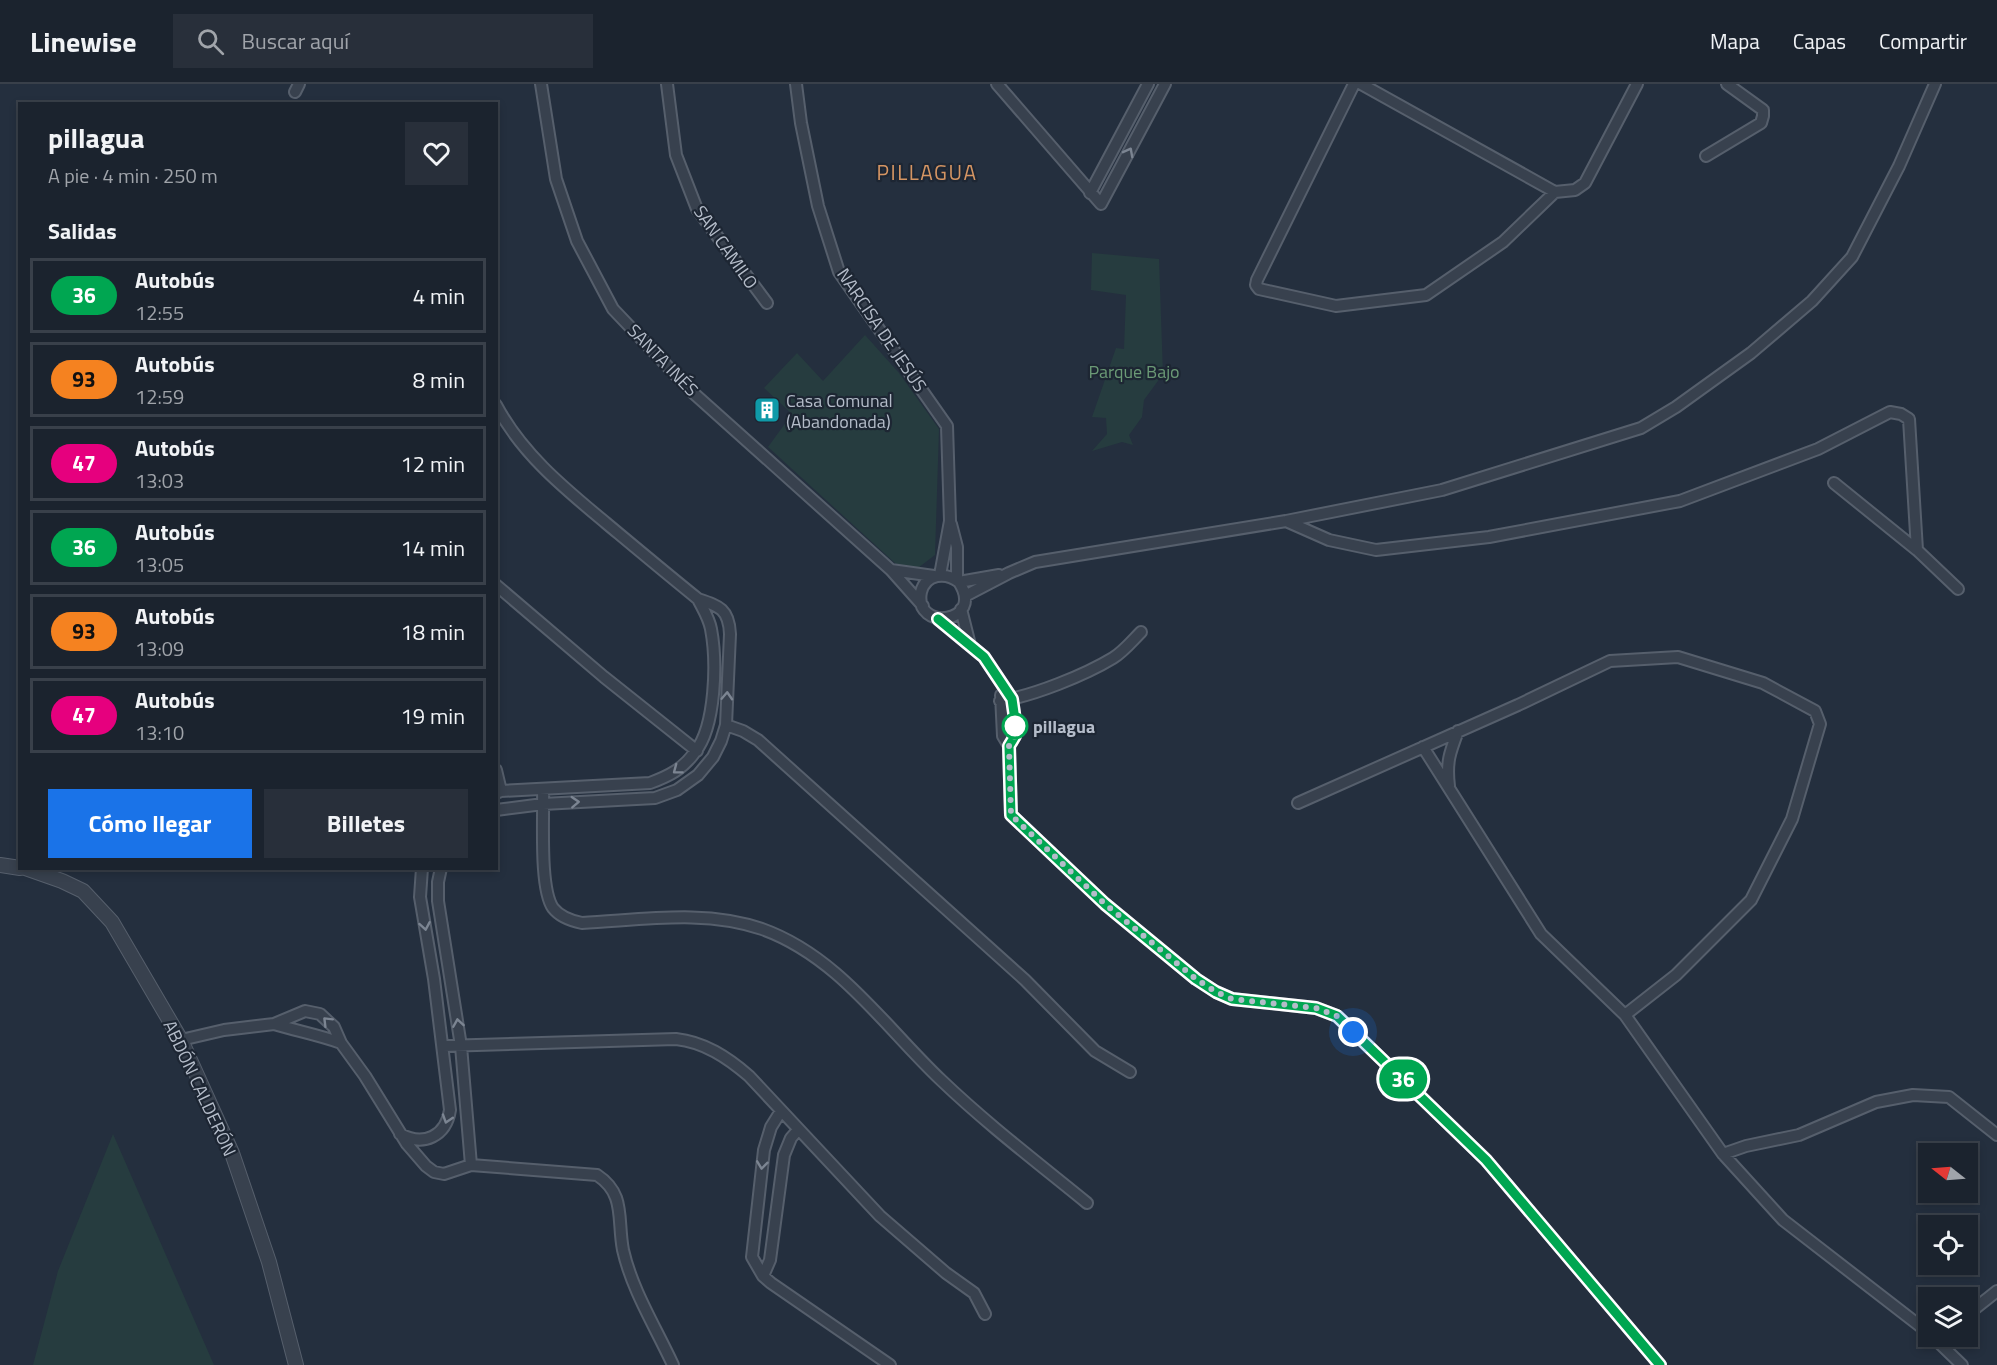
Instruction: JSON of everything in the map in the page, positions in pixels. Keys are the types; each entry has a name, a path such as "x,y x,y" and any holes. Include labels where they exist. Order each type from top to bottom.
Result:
{"street":[{"name":"SANTA INÉS","path":"541,84 556,179 577,241 613,309 690,390 891,570 923,606"},
{"name":"SAN CAMILO","path":"667,84 676,155 697,209 767,303"},
{"name":"NARCISA DE JESÚS","path":"796,84 801,123 818,206 839,272 947,426 950,521 937,575"},
{"path":"998,84 1090,194 1101,204 1165,84"},
{"path":"1090,194 1148,84"},
{"path":"1354,84 1257,280 1256,285 1259,289 1336,306 1426,295 1503,242 1556,192"},
{"path":"1361,84 1556,192 1575,190 1584,183 1636,84"},
{"path":"1706,156 1761,123 1763,110 1727,84"},
{"path":"965,596 1035,562 1286,521 1442,490 1641,428 1750,353 1812,301 1852,257 1899,166 1935,84"},
{"path":"498,409 532,458 698,599 711,629 713,685 704,736 697,751 681,768 669,776 650,783 499,792"},
{"path":"1286,521 1329,540 1376,550 1489,537 1680,501 1818,449 1890,412 1901,414 1909,419 1917,550"},
{"path":"1834,483 1917,550 1958,589"},
{"path":"938,619 951,618 961,609 965,596 958,580 957,547 950,521"},
{"path":"891,570 949,575 958,580 1009,573"},
{"path":"937,575 924,585 921,599 923,606 926,612 938,619 984,657 1012,699 1015,736 1009,746"},
{"path":"498,587 604,677 697,751"},
{"path":"498,810 543,804 655,798 677,790 698,775 713,757 726,725 729,623 722,609 698,599"},
{"path":"961,609 970,645"},
{"path":"1000,701 1053,686 1114,657 1141,632"},
{"path":"1298,803 1518,705 1610,660 1678,657 1763,682 1815,711 1820,724 1792,819 1751,900 1676,975 1625,1015"},
{"path":"1003,685 1000,701 1003,736 1009,746 1011,815 1105,904 1196,979 1216,992 1232,999 1316,1008 1337,1016 1486,1160 1660,1365"},
{"path":"726,725 758,740 1025,980 1095,1051 1130,1072"},
{"path":"1449,789 1448,756 1458,731"},
{"path":"1423,747 1540,934 1625,1015 1723,1154 1784,1220 1918,1325"},
{"path":"543,790 547,888 554,909 561,916 582,923 701,917 732,921 762,929 814,954 881,1017 925,1065 969,1107 1087,1203"},
{"path":"0,865 18,868"},
{"name":"ABDÓN CALDERÓN","path":"31,870 83,891 112,922 181,1040 232,1153 269,1262 296,1365"},
{"path":"400,1133 414,1140 429,1139 447,1124 450,1110 443,1046 420,897 422,870"},
{"path":"441,870 438,901 462,1046 471,1165"},
{"path":"181,1040 224,1030 274,1024 305,1011 320,1014 334,1027 341,1043 365,1076 400,1133 420,1159 434,1172 444,1174 471,1165 583,1172 597,1175 607,1181 616,1192 623,1248 629,1272 673,1365"},
{"path":"274,1024 302,1033 318,1034 341,1043"},
{"path":"443,1046 675,1039 692,1041 731,1061 749,1076 880,1216 946,1273 974,1293 985,1314"},
{"path":"1723,1154 1746,1146 1799,1135 1876,1102 1913,1095 1949,1097 1997,1135"},
{"path":"781,1111 771,1126 764,1150 752,1257 763,1276 771,1283 890,1365"},
{"path":"763,1276 770,1260 784,1155 798,1130"},
{"path":"1978,1306 1997,1291"},
{"path":"1944,1347 1962,1365"}],"green space":[{"name":"Parque Bajo","path":"1092,253 1159,259 1163,374 1144,400 1142,417 1129,435 1133,445 1122,442 1092,451 1107,434 1106,418 1092,417 1116,348 1124,349 1126,295 1091,290"},
{"path":"865,335 899,373 939,429 935,555 914,571 895,563 768,447 792,414 764,388 797,353 823,381"},
{"path":"113,1134 214,1365 33,1365 58,1271"}],"bus line":[{"name":"36","path":"938,619 984,657 1012,699 1015,736 1009,746 1011,815 1105,904 1196,979 1216,992 1232,999 1316,1008 1337,1016 1486,1160 1660,1365"}],"place":[{"name":"Casa Comunal (Abandonada)","path":"767,410"},
{"name":"pillagua","path":"1015,726"}],"district":[{"name":"PILLAGUA","path":"927,172"}],"route":[{"path":"1015,726 1015,736 1009,746 1011,815 1105,904 1196,979 1216,992 1232,999 1316,1008 1337,1016 1353,1032"}]}
